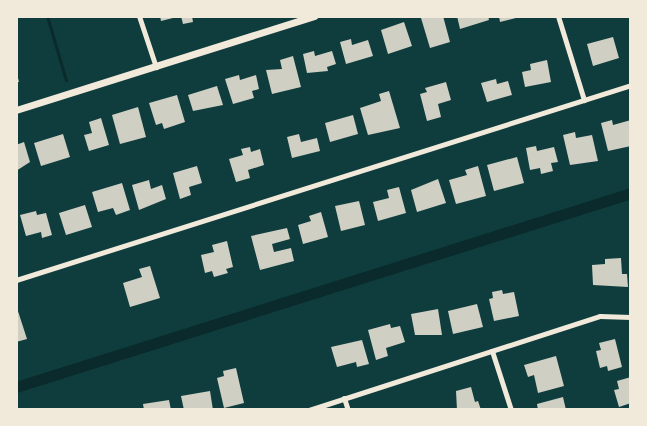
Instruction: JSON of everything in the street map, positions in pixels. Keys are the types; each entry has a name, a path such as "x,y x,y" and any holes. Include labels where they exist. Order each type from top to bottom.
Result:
{"street":[{"path":"139,16 156,67"},
{"path":"16,110 315,16"},
{"path":"558,16 584,100"},
{"path":"16,280 631,85"},
{"path":"309,410 600,316 631,318"},
{"path":"492,351 511,410"},
{"path":"344,398 348,410"}],"building":[{"path":"160,16 177,16 177,17 161,21"},
{"path":"181,16 192,16 193,22 183,24"},
{"path":"443,16 450,42 430,48 421,18"},
{"path":"457,16 488,16 489,20 460,29"},
{"path":"499,16 519,16 520,17 500,22"},
{"path":"404,22 412,46 388,54 381,30"},
{"path":"613,37 619,58 593,66 587,44"},
{"path":"351,39 352,45 368,40 373,56 346,64 340,42"},
{"path":"314,51 315,56 332,51 336,64 327,67 328,71 307,73 303,54"},
{"path":"293,56 301,87 272,94 266,70 282,69 280,60"},
{"path":"547,60 551,82 525,87 522,72 531,70 530,64"},
{"path":"16,70 19,82 16,82"},
{"path":"239,75 240,80 256,75 259,89 252,91 254,98 233,104 225,79"},
{"path":"496,79 497,84 508,81 512,95 487,102 481,83"},
{"path":"446,82 451,100 438,104 441,117 427,121 420,94 427,92 425,88"},
{"path":"217,86 223,105 193,111 188,95"},
{"path":"389,91 400,128 368,135 360,108 381,101 379,94"},
{"path":"177,95 185,122 164,129 162,123 156,125 149,103"},
{"path":"138,107 146,137 120,144 112,115"},
{"path":"353,115 358,134 330,142 325,123"},
{"path":"101,118 109,145 89,151 84,135 92,133 89,122"},
{"path":"612,120 613,125 631,120 631,146 608,151 601,123"},
{"path":"575,132 576,138 592,135 598,161 570,165 563,135"},
{"path":"63,134 70,157 41,166 34,143"},
{"path":"299,134 301,142 317,138 320,151 292,158 287,137"},
{"path":"24,142 30,162 16,171 16,145"},
{"path":"536,146 537,151 554,147 558,162 551,163 553,171 541,174 540,168 530,170 526,148"},
{"path":"250,147 251,152 260,149 264,165 248,170 250,178 236,182 229,159 243,155 241,149"},
{"path":"517,157 524,183 494,191 487,165"},
{"path":"197,166 202,183 189,187 191,195 180,199 173,173"},
{"path":"478,166 486,196 456,204 449,180 467,175 465,170"},
{"path":"438,179 446,203 417,212 411,190"},
{"path":"149,180 151,189 162,185 166,199 139,210 132,185"},
{"path":"122,183 130,210 116,215 113,208 98,212 92,192"},
{"path":"399,187 406,213 378,221 373,202 389,198 387,190"},
{"path":"359,201 365,225 341,231 335,206"},
{"path":"85,205 92,227 66,235 59,213"},
{"path":"36,211 37,215 46,213 52,235 42,238 41,232 26,236 20,215"},
{"path":"321,212 328,237 303,244 298,225 311,221 309,216"},
{"path":"287,228 290,239 272,244 274,252 291,248 294,261 260,270 251,236"},
{"path":"227,241 233,267 226,269 228,273 214,277 212,271 205,273 201,255 214,252 212,245"},
{"path":"621,258 622,274 627,274 628,287 593,285 592,265 605,264 605,259"},
{"path":"150,266 160,298 130,307 123,283 142,277 139,269"},
{"path":"502,290 503,294 514,292 519,316 494,321 489,299 493,298 492,292"},
{"path":"477,304 483,327 453,334 448,311"},
{"path":"16,305 27,339 16,342"},
{"path":"438,309 442,335 415,335 411,314"},
{"path":"390,324 391,328 400,326 405,342 386,348 388,356 376,360 368,330"},
{"path":"615,339 622,367 608,371 607,366 600,368 596,351 601,350 599,343"},
{"path":"362,340 369,364 357,367 356,362 337,367 331,347"},
{"path":"556,356 564,386 538,393 534,375 528,377 524,365"},
{"path":"236,368 244,403 224,408 217,378 224,376 223,371"},
{"path":"631,377 631,403 619,407 614,390 619,389 617,381"},
{"path":"471,387 475,402 478,401 481,410 457,410 456,391"},
{"path":"210,391 213,410 184,410 181,396"},
{"path":"563,397 566,410 538,410 537,404"},
{"path":"169,400 171,410 144,410 143,404"}],"waterway":[{"path":"47,16 66,80"},
{"path":"16,387 631,193"}]}
